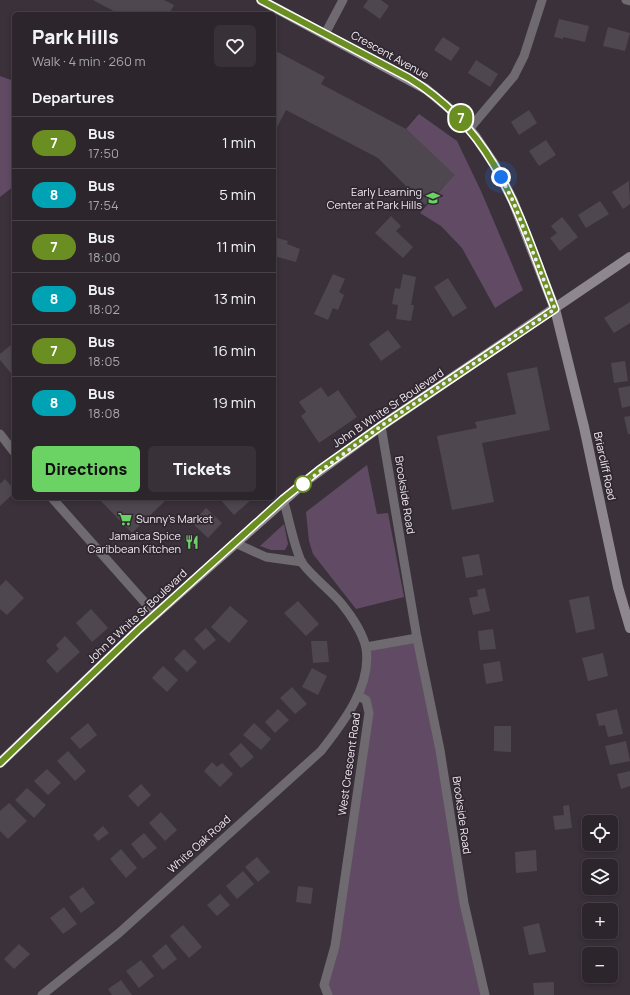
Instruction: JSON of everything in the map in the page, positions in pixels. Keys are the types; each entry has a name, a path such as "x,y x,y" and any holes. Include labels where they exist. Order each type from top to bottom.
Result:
{"main road":[{"name":"Crescent Avenue","path":"261,0 426,88 442,100 470,128 494,164 508,189 555,309"},
{"name":"John B White Sr Boulevard","path":"0,763 155,614 283,499 319,470 381,426 630,257"},
{"name":"Briarcliff Road","path":"555,309 585,434 618,587 630,628"}],"street":[{"path":"325,34 343,0"},
{"path":"470,128 514,76 524,56 542,0"},
{"path":"626,0 630,1"},
{"name":"Brookside Road","path":"381,426 417,638 440,750 464,903 485,995"},
{"path":"0,434 12,449"},
{"name":"West Crescent Road","path":"283,499 302,562 341,603 358,629 366,647 366,666 358,696 366,700 369,713 335,946 324,985"},
{"path":"54,500 155,614"},
{"path":"235,543 266,557 302,562"},
{"path":"366,647 417,638"},
{"name":"White Oak Road","path":"42,995 119,933 321,751 341,725 358,696"},
{"path":"320,995 324,985"},
{"path":"324,985 328,995"}],"shaded area":[{"path":"0,76 12,80 12,188 0,197"},
{"path":"419,114 457,141 481,191 523,290 495,308 462,248 441,226 420,213 454,175 406,129"},
{"path":"367,465 377,514 388,513 404,597 356,609 313,554 309,541 306,512"},
{"path":"284,524 288,544 285,550 271,550 260,546"},
{"path":"417,638 485,995 327,995 369,713 358,696 366,647"}],"building":[{"path":"93,0 164,0 174,5 170,12 115,12"},
{"path":"368,0 381,0 389,6 380,19 363,7"},
{"path":"559,19 589,26 585,42 563,37 563,39 554,37"},
{"path":"608,27 630,33 625,51 603,46"},
{"path":"443,37 460,48 451,61 434,50"},
{"path":"276,51 325,77 321,84 406,129 455,175 425,205 378,158 286,110 276,129"},
{"path":"476,60 498,74 490,87 468,73"},
{"path":"529,110 537,123 519,135 511,122"},
{"path":"546,140 556,155 539,166 529,151"},
{"path":"629,181 630,204 623,209 612,192"},
{"path":"600,201 609,214 586,228 578,215"},
{"path":"391,216 401,226 396,231 413,247 403,258 375,233"},
{"path":"562,217 578,237 560,251 550,238 557,233 551,226"},
{"path":"276,238 288,241 287,244 300,249 296,262 276,257"},
{"path":"333,274 345,279 339,292 344,295 338,310 333,308 328,320 314,314"},
{"path":"403,274 416,277 411,305 414,305 411,321 396,319 398,305 392,304 395,288 400,289"},
{"path":"448,278 467,308 453,317 434,287"},
{"path":"630,302 630,323 614,333 604,318"},
{"path":"388,330 401,347 381,361 369,344"},
{"path":"11,345 12,346 12,375 0,360 0,354"},
{"path":"625,361 628,381 614,383 611,363"},
{"path":"537,367 550,430 482,443 494,502 452,510 437,436 477,428 475,422 516,414 507,373"},
{"path":"630,386 630,406 622,408 618,388"},
{"path":"321,387 328,397 338,390 357,417 319,443 301,416 306,412 299,402"},
{"path":"630,416 630,434 628,434 624,417"},
{"path":"5,479 12,487 12,495 0,506 0,484"},
{"path":"100,500 166,500 132,533"},
{"path":"221,500 251,500 234,515"},
{"path":"206,508 222,523 208,538 192,523"},
{"path":"190,535 197,543 191,547 184,539"},
{"path":"479,554 483,575 466,578 462,557"},
{"path":"6,580 24,598 7,615 0,609 0,586"},
{"path":"485,588 490,611 473,615 469,598 478,596 477,590"},
{"path":"589,596 595,629 576,633 569,600"},
{"path":"298,601 319,624 306,636 284,613"},
{"path":"230,606 248,621 229,643 211,627"},
{"path":"91,609 108,628 92,642 76,623"},
{"path":"206,628 216,640 204,650 194,639"},
{"path":"493,629 496,649 480,650 478,631"},
{"path":"65,636 80,652 57,673 46,661 59,649 56,645"},
{"path":"311,641 327,641 329,662 313,663"},
{"path":"184,649 197,662 187,672 174,659"},
{"path":"603,653 608,676 588,681 582,658"},
{"path":"500,661 503,681 486,684 483,664"},
{"path":"163,666 178,680 167,692 152,678"},
{"path":"312,668 327,676 318,695 302,687"},
{"path":"292,687 307,704 295,714 280,698"},
{"path":"278,709 289,720 275,733 265,722"},
{"path":"617,709 623,734 608,737 605,725 599,726 596,714"},
{"path":"88,723 97,735 80,749 70,738"},
{"path":"254,723 271,739 261,750 243,735"},
{"path":"494,726 511,726 511,752 494,751"},
{"path":"626,741 630,761 610,765 605,746"},
{"path":"241,743 254,757 241,768 229,754"},
{"path":"68,751 86,771 75,781 57,761"},
{"path":"212,762 217,767 222,763 233,774 220,787 204,771"},
{"path":"47,769 61,783 48,795 34,781"},
{"path":"630,771 630,786 621,789 617,774"},
{"path":"141,784 151,795 138,807 128,796"},
{"path":"27,788 46,805 34,818 15,800"},
{"path":"9,803 27,821 8,839 0,831 0,811"},
{"path":"569,805 572,828 555,830 553,816 564,815 563,806"},
{"path":"161,812 177,830 165,841 149,823"},
{"path":"103,826 109,833 98,841 93,835"},
{"path":"144,833 157,848 143,859 131,844"},
{"path":"121,849 137,868 126,878 110,859"},
{"path":"536,850 537,871 516,873 515,852"},
{"path":"257,857 270,872 258,882 245,867"},
{"path":"243,871 254,884 237,899 226,886"},
{"path":"298,886 313,888 311,904 296,902"},
{"path":"83,887 95,903 81,913 69,897"},
{"path":"220,894 230,905 217,916 207,905"},
{"path":"64,907 77,924 63,934 50,918"},
{"path":"539,923 546,952 529,955 523,927"},
{"path":"183,925 202,947 189,958 170,936"},
{"path":"19,944 30,954 14,969 4,959"},
{"path":"166,944 177,959 163,970 152,956"},
{"path":"141,960 154,976 139,988 126,971"},
{"path":"121,980 132,995 112,995 108,989"},
{"path":"554,982 554,995 534,995 533,983"}],"bus line":[{"name":"7","path":"0,763 138,630 283,499 319,470 381,426 555,309 508,189 494,164 470,128 442,100 426,88 261,0"}],"place":[{"name":"Early Learning Center at Park Hills","path":"433,198"},
{"name":"Sunny's Market","path":"125,519"},
{"name":"Jamaica Spice Caribbean Kitchen","path":"192,542"}],"route":[{"path":"303,484 319,470 381,426 555,309 513,201 501,177"}]}
